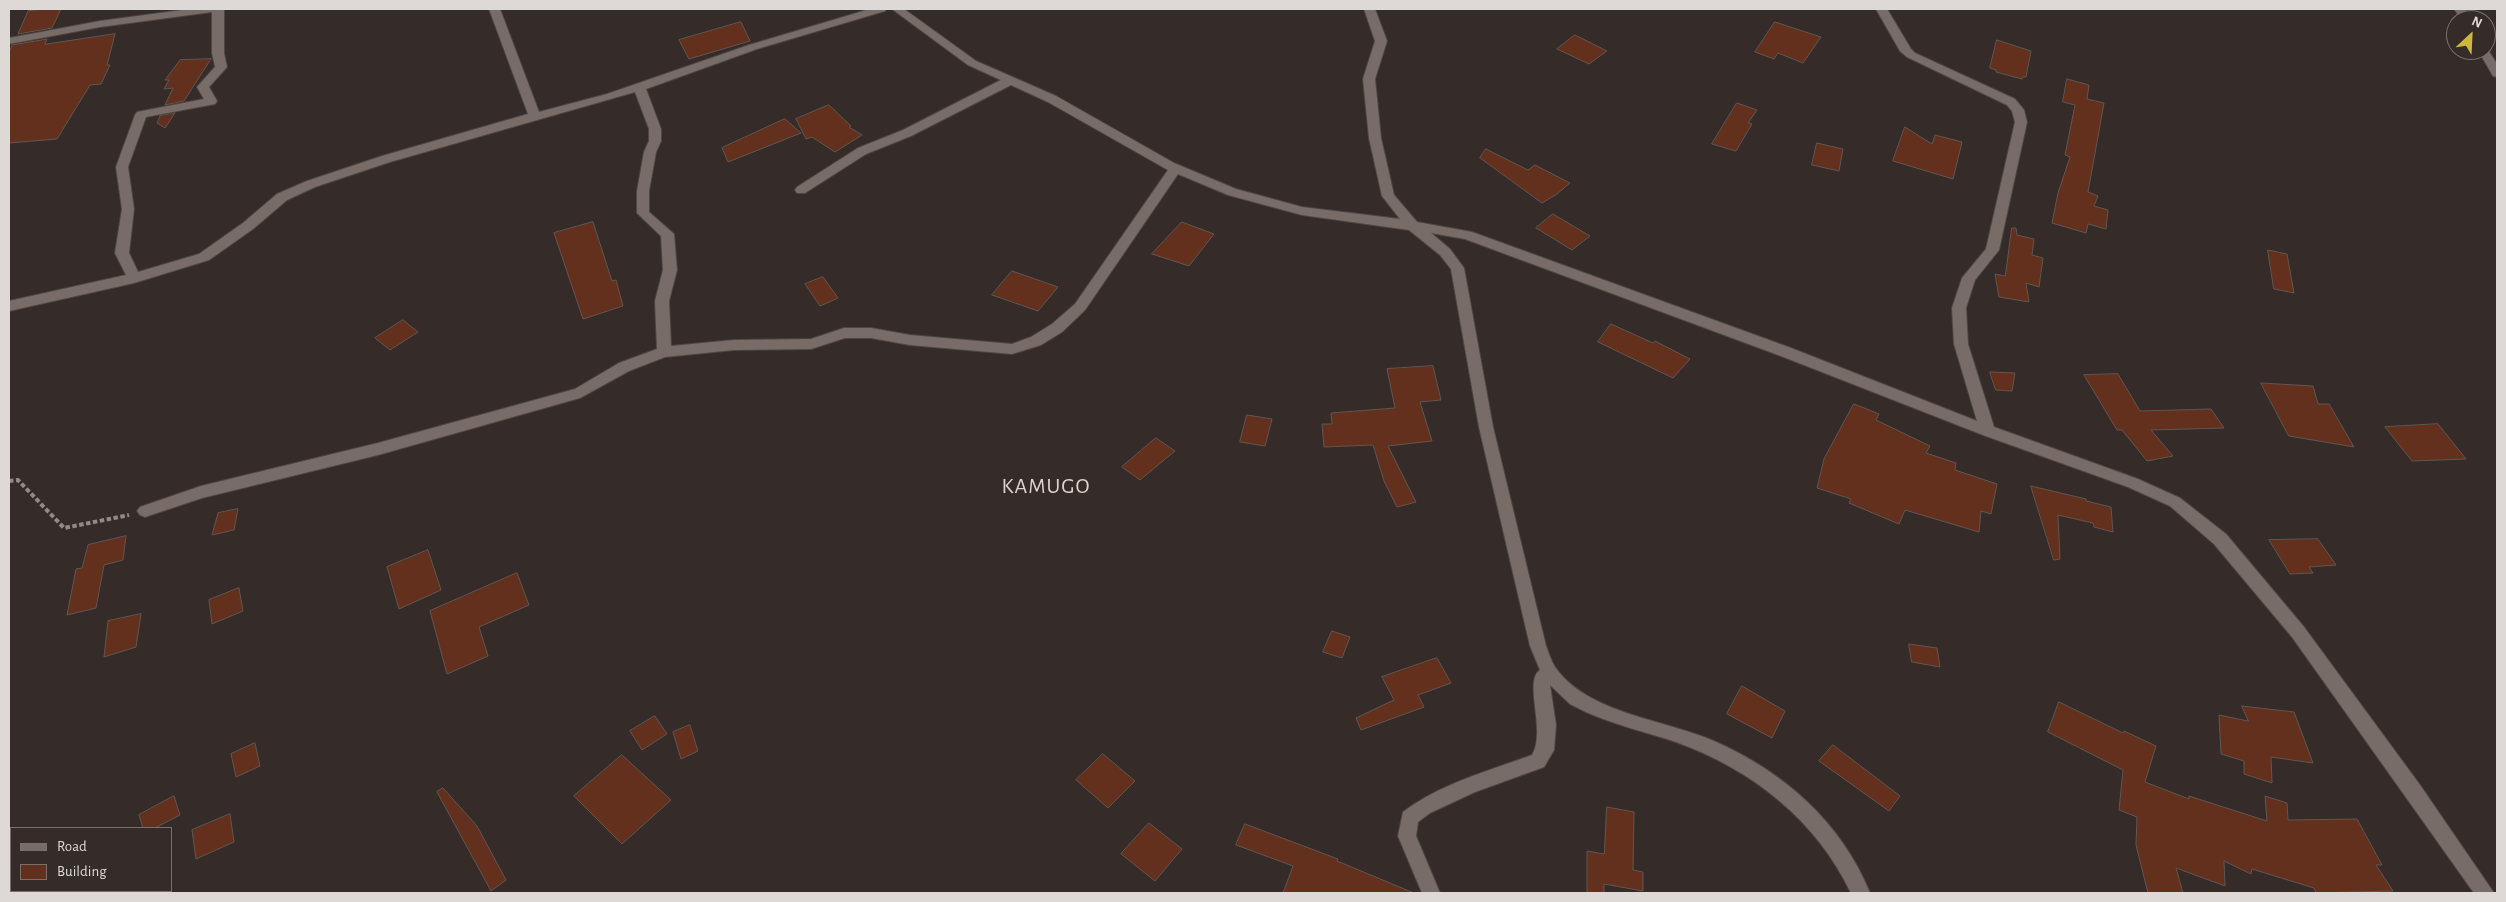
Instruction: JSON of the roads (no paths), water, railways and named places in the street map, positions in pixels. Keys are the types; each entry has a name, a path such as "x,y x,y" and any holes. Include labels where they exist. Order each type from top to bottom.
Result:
{"street":[{"path":"9,41 100,24 213,9"},
{"path":"134,278 122,253 128,209 122,167 141,115 158,110 197,106 211,101 203,87 221,66 218,53 218,9"},
{"path":"494,9 535,116"},
{"path":"9,306 134,278 204,257 248,226 282,197 311,184 386,159 535,116 611,97 753,47 881,9"},
{"path":"897,9 937,40 972,62 1052,100 1176,168 1232,192 1302,210 1412,225 1467,235 1786,352 1988,431 2142,486 2175,502 2220,539 2304,640 2414,791 2485,893"},
{"path":"1370,9 1381,41 1369,79 1382,175 1388,196 1412,225 1445,252 1457,268 1462,286 1486,427 1538,646 1550,673 1587,705 1627,721 1678,735 1738,760 1787,793 1834,842 1861,893"},
{"path":"1882,9 1906,51 1911,55 2011,102 2018,110 2021,122 1992,250 1969,278 1959,308 1961,344 1988,431"},
{"path":"2489,60 2497,74"},
{"path":"801,190 862,151 907,133 947,111 971,102 996,86 1011,81"},
{"path":"639,87 655,129 655,141 650,152 643,191 643,213 667,234 668,243 670,270 662,300 664,352"},
{"path":"145,511 201,492 396,444 580,393 624,367 664,352 734,345 811,344 844,333 871,333 910,340 1012,349 1036,341 1057,328 1080,307 1176,168"},
{"path":"1431,893 1407,836 1409,818 1424,807 1470,786 1538,761 1545,750 1546,725 1541,688 1542,678 1550,673"}],"district":[{"name":"KAMUGO","path":"1046,486"}]}
